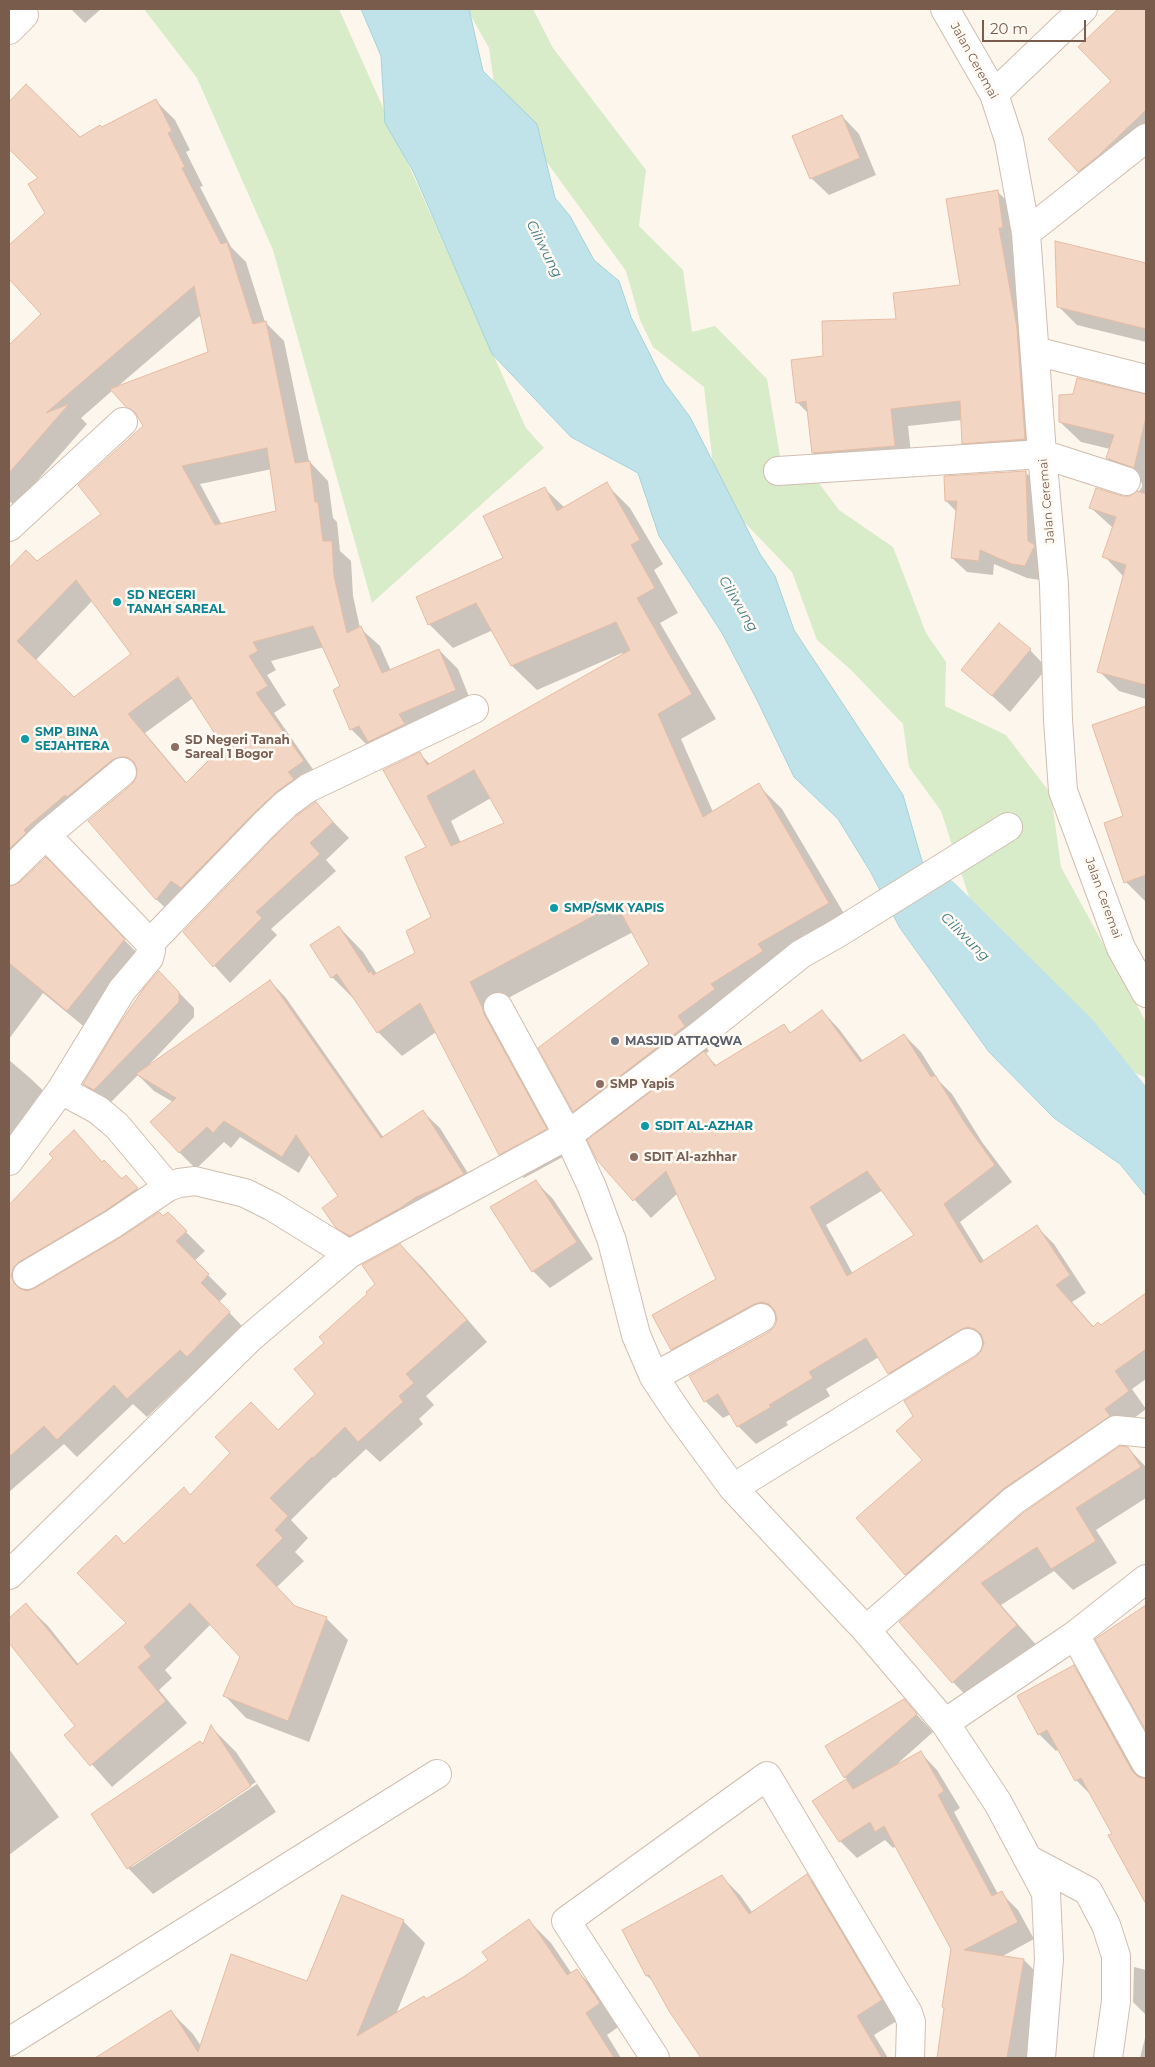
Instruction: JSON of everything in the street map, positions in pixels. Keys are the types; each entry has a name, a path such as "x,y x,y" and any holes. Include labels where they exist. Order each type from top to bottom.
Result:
{"street":[{"name":"Jalan Ceremai","path":"945,9 994,94 1009,140 1026,233 1042,454 1054,584 1058,720 1063,791 1121,948 1146,993"},
{"path":"994,94 1083,9"},
{"path":"1026,233 1146,138"},
{"path":"1035,351 1146,378"},
{"path":"9,526 123,422"},
{"path":"778,471 1042,454 1126,481"},
{"path":"150,943 225,864 286,804 308,788 474,709"},
{"path":"9,871 46,835 122,772"},
{"path":"9,1575 251,1337 349,1254 568,1135 700,1035 801,954 1008,827"},
{"path":"9,1161 60,1090 122,990 149,958 151,950 150,943 46,835"},
{"path":"498,1007 568,1135 592,1186 612,1241 636,1335 654,1377 733,1488 866,1630 945,1722 998,1803 1046,1893 1049,1959 1041,2058"},
{"path":"60,1090 98,1110 117,1126 168,1187"},
{"path":"27,1274 113,1224 168,1187 179,1183 195,1181 245,1193 273,1207 349,1254"},
{"path":"654,1377 761,1318"},
{"path":"733,1488 968,1343"},
{"path":"866,1630 1013,1501 1116,1430 1146,1433"},
{"path":"945,1722 1075,1636 1146,1579"},
{"path":"1075,1636 1146,1763"},
{"path":"9,2042 437,1774"},
{"path":"655,2058 566,1921 766,1776 908,2013 911,2022 910,2058"},
{"path":"1028,1859 1088,1891 1106,1925 1116,1956 1116,2001 1108,2058"}],"green space":[{"path":"144,9 339,9 526,428 544,448 372,603 273,250 197,78"},
{"path":"467,9 533,9 553,48 646,170 639,226 683,270 692,332 715,326 767,379 780,456 804,463 839,510 893,547 926,633 946,662 945,706 1006,735 1051,794 1061,867 1146,1022 1146,1078 1125,1068 1057,994 997,943 973,909 941,811 909,767 903,724 851,670 817,640 792,572 746,524 713,505 712,456 704,387 653,347 640,320 626,271 495,91 489,48"}],"water":[{"path":"361,9 469,9 483,71 537,124 555,198 570,216 594,260 619,281 631,317 664,382 690,417 760,554 775,576 794,630 903,795 928,882 1056,1045 1134,1097 1146,1111 1146,1196 1120,1164 1054,1118 989,1052 900,928 870,871 838,819 794,777 722,633 659,536 638,473 571,437 492,354 413,171 385,123 381,56"}],"building":[{"path":"1118,9 1146,9 1146,110 1098,156 1078,172 1048,139 1111,81 1078,47"},
{"path":"26,84 80,137 100,125 102,127 156,99 172,131 168,133 185,167 182,168 221,244 227,242 253,324 266,321 295,463 310,461 315,502 318,502 323,541 332,541 334,576 347,633 361,626 382,673 439,649 456,690 399,714 405,724 368,742 359,726 350,730 333,690 340,686 313,626 253,642 258,651 249,656 268,686 256,693 304,761 288,772 294,779 275,793 254,813 181,888 171,881 156,900 88,821 132,784 136,778 137,769 134,762 127,757 112,760 67,797 65,795 24,830 26,833 9,849 9,568 26,550 37,561 101,514 78,485 143,426 135,412 126,407 110,389 208,352 194,286 46,413 69,404 9,473 9,345 41,314 9,279 9,245 45,213 28,184 38,178 9,149 9,102","holes":["267,448 276,511 215,525 182,466","76,580 131,654 74,697 17,641","178,677 223,746 186,783 128,714"]},
{"path":"842,115 860,158 810,179 792,136"},
{"path":"998,190 1003,228 999,228 1017,328 1025,439 962,444 960,401 891,409 895,446 812,453 806,401 796,403 791,360 823,356 822,321 896,319 893,293 960,285 946,199"},
{"path":"1055,241 1146,263 1146,329 1057,307"},
{"path":"1077,378 1146,394 1146,417 1134,468 1106,458 1114,435 1059,422 1059,395 1073,394"},
{"path":"1026,471 1028,541 1035,545 1025,566 1012,564 980,550 979,561 951,558 957,501 945,501 944,476"},
{"path":"607,482 640,540 631,545 655,588 637,598 692,694 658,714 703,817 759,783 829,903 758,944 763,951 711,984 715,989 678,1016 685,1026 573,1112 538,1048 649,964 616,904 470,982 484,1014 547,1129 499,1155 420,1003 377,1033 337,974 331,978 310,945 339,926 369,973 371,971 373,975 415,953 406,931 431,917 405,857 426,847 383,770 420,752 427,765 630,650 616,622 511,666 476,603 428,625 416,597 503,558 483,516 545,487 557,511","holes":["474,770 504,823 451,846 427,796"]},
{"path":"1096,488 1122,496 1130,496 1137,491 1146,494 1146,685 1097,672 1126,565 1102,557 1116,517 1089,508"},
{"path":"999,623 1031,649 992,696 961,670"},
{"path":"1146,706 1146,875 1124,883 1104,823 1123,816 1092,725"},
{"path":"316,802 333,822 310,843 320,854 256,912 262,918 213,967 183,932 276,835 296,816"},
{"path":"46,857 125,939 67,1011 9,963 9,886 20,882"},
{"path":"159,971 179,992 179,1002 94,1090 83,1084 118,1026 144,988"},
{"path":"270,980 381,1138 423,1110 464,1174 416,1197 350,1236 336,1228 322,1208 338,1196 296,1135 282,1157 224,1121 213,1133 207,1127 179,1153 150,1122 176,1098 136,1074"},
{"path":"822,1010 860,1062 904,1034 931,1077 935,1075 965,1123 995,1165 944,1204 980,1263 1037,1225 1070,1275 1056,1285 1093,1327 1098,1322 1101,1325 1146,1293 1146,1349 1115,1371 1129,1391 1105,1409 1110,1416 1003,1489 905,1575 856,1518 922,1460 896,1431 913,1416 904,1401 977,1356 984,1343 981,1334 975,1329 967,1327 960,1330 888,1374 866,1338 809,1372 813,1378 769,1405 771,1407 737,1427 718,1394 704,1402 689,1376 769,1332 775,1326 777,1319 775,1311 769,1304 762,1302 754,1304 671,1350 652,1315 716,1279 666,1171 633,1201 597,1160 587,1140 704,1051 715,1066 784,1024 790,1033","holes":["867,1171 914,1235 847,1276 810,1207"]},
{"path":"74,1130 102,1162 104,1160 122,1179 126,1175 138,1188 105,1211 19,1262 14,1267 11,1275 14,1283 19,1288 27,1291 35,1288 159,1212 163,1216 168,1212 187,1231 176,1241 209,1274 201,1283 230,1312 187,1357 180,1350 127,1399 114,1385 57,1440 44,1426 9,1457 9,1205 53,1158 49,1154"},
{"path":"536,1180 577,1242 532,1272 490,1207"},
{"path":"400,1244 467,1320 406,1374 414,1383 399,1396 403,1402 358,1442 345,1427 270,1498 288,1516 275,1530 283,1538 256,1565 295,1606 327,1617 288,1721 223,1696 240,1657 190,1603 144,1647 151,1656 138,1667 166,1701 90,1766 64,1735 75,1726 9,1643 9,1618 26,1603 77,1665 126,1623 77,1573 116,1535 124,1544 184,1487 190,1495 230,1453 215,1437 251,1402 278,1430 315,1394 294,1369 324,1343 319,1337 367,1294 366,1292 375,1284 362,1265"},
{"path":"1120,1446 1128,1447 1141,1467 1076,1508 1096,1541 1051,1569 1037,1547 981,1583 1017,1625 952,1683 899,1622 1023,1513"},
{"path":"1146,1605 1146,1731 1095,1639"},
{"path":"1074,1665 1132,1771 1138,1777 1146,1779 1146,1904 1108,1835 1112,1834 1081,1778 1075,1781 1047,1730 1038,1735 1017,1696"},
{"path":"904,1699 917,1714 844,1778 825,1746"},
{"path":"211,1725 251,1786 127,1869 91,1814 200,1741 203,1744"},
{"path":"921,1751 944,1791 938,1795 992,1896 1002,1891 1018,1922 964,1950 1024,1959 1007,2058 937,2058 944,2008 942,2007 951,1949 884,1826 875,1832 870,1822 839,1842 812,1801 846,1779 853,1789"},
{"path":"807,1874 882,2000 857,2016 882,2058 701,2058 669,2011 649,1975 646,1976 622,1930 722,1875 749,1914"},
{"path":"342,1895 404,1920 357,2036 424,1996 426,1999 465,1976 488,1960 482,1952 529,1919 567,1975 577,1969 600,2003 586,2013 614,2058 95,2058 171,2010 198,2052 231,1954 307,1981"}],"waterway":[{"name":"Ciliwung","path":"933,905 1070,1041 1146,1136"}],"place":[{"name":"SD NEGERI TANAH SAREAL","path":"117,602"},
{"name":"SMP BINA SEJAHTERA","path":"25,739"},
{"name":"SD Negeri Tanah Sareal 1 Bogor","path":"175,747"},
{"name":"SMP/SMK YAPIS","path":"554,908"},
{"name":"MASJID ATTAQWA","path":"615,1041"},
{"name":"SMP Yapis","path":"600,1084"},
{"name":"SDIT AL-AZHAR","path":"645,1126"},
{"name":"SDIT Al-azhhar","path":"634,1157"}]}
